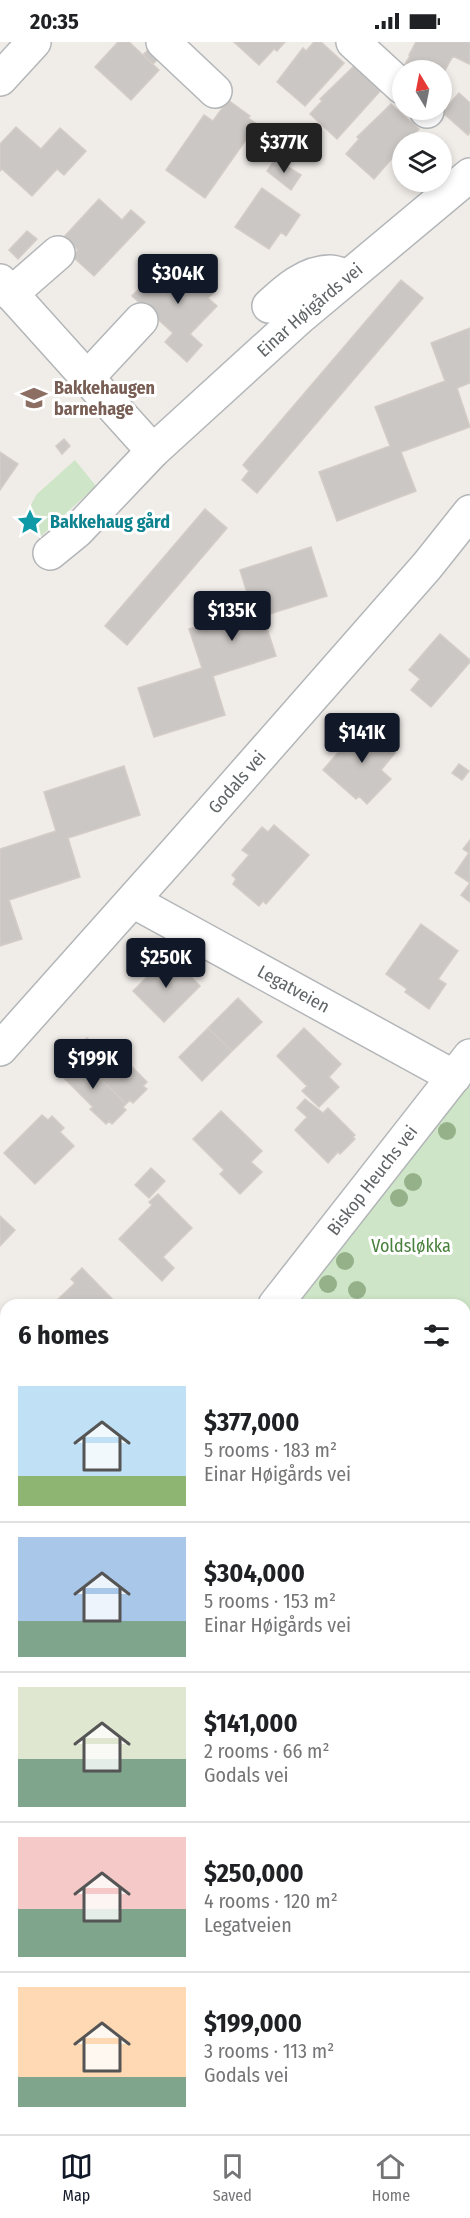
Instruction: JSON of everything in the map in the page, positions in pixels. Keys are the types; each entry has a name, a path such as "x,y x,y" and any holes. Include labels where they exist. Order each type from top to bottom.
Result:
{"street":[{"path":"163,42 215,91"},
{"path":"354,42 392,78"},
{"path":"0,79 22,46"},
{"name":"Einar Høigårds vei","path":"50,553 76,531 153,451 298,318 470,175"},
{"path":"58,253 6,287 153,451"},
{"path":"269,306 291,287 312,275 331,272 348,277"},
{"path":"87,378 141,320"},
{"name":"Godals vei","path":"0,1049 133,902 470,513"},
{"name":"Legatveien","path":"133,902 462,1066"},
{"name":"Biskop Heuchs vei","path":"280,1299 462,1066"}],"green space":[{"path":"75,460 96,486 40,537 24,517 37,494"},
{"name":"Voldsløkka","path":"466,1086 470,1087 470,1299 289,1299"}],"building":[{"path":"118,42 129,42 159,70 131,100 95,67"},
{"path":"234,42 285,42 277,51 274,49 259,65"},
{"path":"314,42 321,42 344,63 305,106 277,82 303,48 306,51"},
{"path":"416,42 470,42 469,64 453,56 451,60 408,60"},
{"path":"148,50 158,59 153,64 143,55"},
{"path":"354,66 381,90 337,139 310,114 322,101 320,99"},
{"path":"459,93 470,103 470,132 468,135 451,120 452,101"},
{"path":"228,100 257,124 205,198 166,170 204,115 213,121"},
{"path":"391,104 392,120 409,120 419,129 416,132 392,132 392,158 374,179 346,154 359,139 357,137"},
{"path":"16,127 41,149 60,128 86,151 64,175 57,169 32,196 2,169 0,171 0,144"},
{"path":"275,159 301,175 291,190 267,171"},
{"path":"262,188 300,215 286,236 281,232 269,249 235,227"},
{"path":"99,199 122,220 131,210 145,222 94,276 72,256 78,250 64,237"},
{"path":"27,231 37,239 18,259 9,250"},
{"path":"165,261 186,278 195,268 217,289 208,298 217,306 190,334 202,345 187,362 165,342 173,333 132,296"},
{"path":"401,280 423,298 257,493 242,480 249,471 243,465"},
{"path":"470,328 470,383 457,388 470,427 401,452 416,491 337,521 319,472 390,446 375,407 445,381 431,343"},
{"path":"64,439 70,446 62,454 56,446"},
{"path":"0,452 18,464 0,490"},
{"path":"205,509 227,528 127,645 105,626"},
{"path":"311,547 327,596 263,616 276,656 213,676 225,715 154,737 138,688 202,668 189,629 252,609 240,570"},
{"path":"440,634 470,662 431,707 411,690 420,679 409,670"},
{"path":"376,724 390,736 384,743 395,753 381,770 391,779 367,804 359,796 356,799 323,770 362,725 370,731"},
{"path":"459,764 469,771 462,780 452,773"},
{"path":"124,766 140,815 68,838 80,877 9,900 22,939 0,946 0,849 56,831 44,792"},
{"path":"274,825 309,855 266,904 263,901 259,906 233,884 236,879 232,875 249,855 242,850 262,827 268,832"},
{"path":"470,840 470,883 455,873 469,853 463,849"},
{"path":"470,883 470,902 461,895"},
{"path":"421,924 458,951 438,979 446,984 429,1009 405,992 407,989 386,974"},
{"path":"169,955 200,986 164,1022 133,991"},
{"path":"238,998 262,1022 232,1051 208,1028"},
{"path":"208,1028 232,1051 202,1081 179,1057"},
{"path":"304,1028 341,1064 329,1077 339,1087 319,1107 302,1091 307,1086 277,1056"},
{"path":"87,1038 95,1045 99,1041 129,1071 132,1067 147,1082 143,1086 147,1089 133,1103 130,1100 126,1104 73,1052"},
{"path":"73,1052 126,1104 123,1107 126,1110 112,1124 109,1121 106,1124 90,1109 93,1107 63,1077 68,1073 61,1065"},
{"path":"305,1099 323,1113 328,1108 355,1135 353,1137 355,1139 328,1163 295,1130 307,1117 297,1108"},
{"path":"221,1111 262,1151 251,1162 262,1172 240,1194 220,1174 224,1170 193,1139"},
{"path":"42,1115 48,1120 52,1116 64,1128 60,1132 74,1146 35,1184 4,1153"},
{"path":"151,1168 165,1181 149,1198 135,1185"},
{"path":"158,1194 192,1228 163,1257 174,1268 162,1281 119,1239 152,1205 149,1202"},
{"path":"0,1216 15,1230 0,1246"},
{"path":"82,1268 112,1299 58,1299 75,1283 71,1279"}],"place":[{"name":"Bakkehaugen barnehage","path":"34,398"},
{"name":"Bakkehaug gård","path":"30,522"}]}
